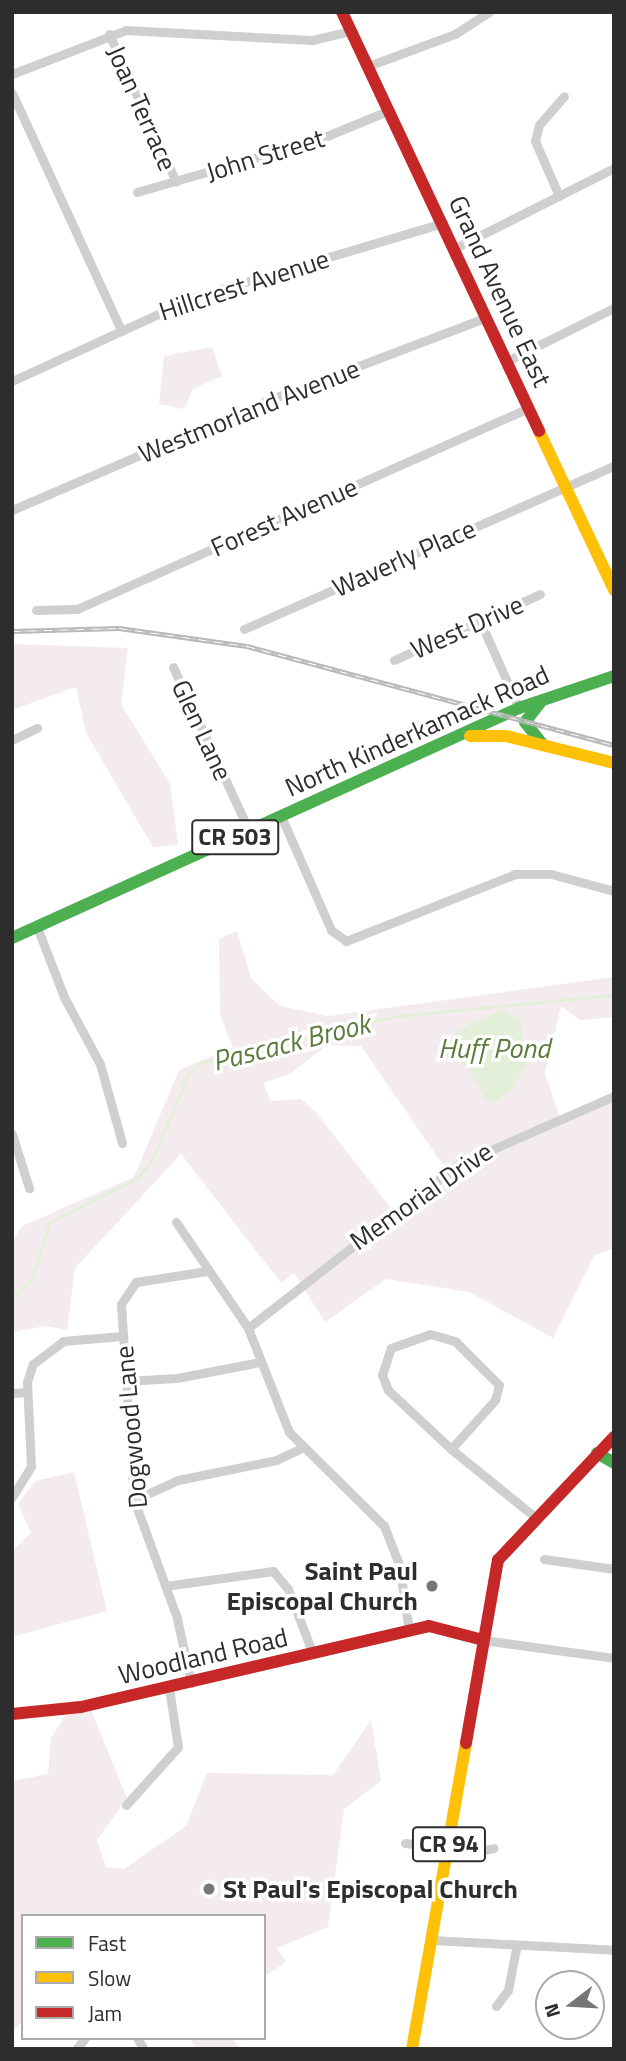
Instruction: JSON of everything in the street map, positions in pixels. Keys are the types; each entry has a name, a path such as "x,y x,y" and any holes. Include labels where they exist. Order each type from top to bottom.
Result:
{"main road":[{"name":"Grand Avenue East","path":"342,12 614,590"},
{"name":"North Kinderkamack Road","path":"12,938 459,738 519,708 614,676"},
{"path":"525,722 535,706 563,691"},
{"path":"519,708 525,722 542,744"},
{"name":"CR 503","path":"459,738 489,734 542,744 614,763"},
{"name":"CR 94","path":"412,2049 498,1560 535,1517 614,1437"},
{"path":"597,1453 614,1463"},
{"name":"Woodland Road","path":"12,1713 191,1684 429,1626 483,1640"}],"street":[{"path":"368,66 455,33 489,12"},
{"path":"12,74 109,34 159,29 312,40 350,31"},
{"name":"Joan Terrace","path":"109,34 176,182"},
{"path":"12,93 121,330"},
{"path":"559,195 535,141 539,125 564,96"},
{"name":"John Street","path":"137,192 317,140 390,110"},
{"path":"455,248 614,168"},
{"name":"Hillcrest Avenue","path":"13,378 228,286 443,223"},
{"path":"507,362 614,308"},
{"name":"Westmorland Avenue","path":"12,510 253,406 487,317"},
{"name":"Forest Avenue","path":"36,610 77,609 528,408"},
{"name":"Waverly Place","path":"244,629 566,490 614,466"},
{"name":"West Drive","path":"394,660 540,594"},
{"path":"480,621 519,708"},
{"name":"Glen Lane","path":"173,667 249,831"},
{"path":"12,740 37,728"},
{"path":"281,816 331,930 346,942 515,874 551,874 614,891"},
{"path":"37,927 64,997 100,1064 122,1143"},
{"name":"Memorial Drive","path":"248,1328 395,1210 481,1150 614,1096"},
{"path":"12,1134 29,1188"},
{"path":"176,1222 248,1328 276,1412 304,1447 384,1526 399,1564 409,1631"},
{"name":"Dogwood Lane","path":"191,1684 165,1586 134,1500 124,1381 121,1304 130,1286 207,1271"},
{"path":"450,1449 498,1395 496,1380 447,1337 430,1334 398,1343 383,1360 384,1383 450,1449 535,1517"},
{"path":"12,1497 32,1458 27,1392 33,1364 54,1344 122,1336"},
{"path":"124,1381 177,1378 260,1362"},
{"path":"12,1394 27,1392"},
{"path":"134,1500 178,1480 276,1460 304,1447"},
{"path":"544,1559 614,1569"},
{"path":"165,1586 273,1571 288,1589 313,1654"},
{"path":"483,1640 614,1657"},
{"path":"126,1805 178,1747 169,1688"},
{"path":"405,1843 448,1850 494,1848"},
{"path":"432,1940 516,1949 614,1950"},
{"path":"496,2007 508,1990 516,1949"}],"shaded area":[{"path":"212,347 222,376 193,389 184,409 159,404 164,356"},
{"path":"12,644 128,648 121,704 170,784 178,845 153,847 86,733 76,687 12,710"},
{"path":"237,931 251,978 280,1006 328,1016 614,977 614,1017 580,1020 561,1006 545,1073 560,1118 614,1095 614,1248 595,1255 553,1338 469,1292 386,1279 325,1322 294,1273 281,1283 181,1154 75,1268 67,1330 46,1326 12,1332 12,1243 22,1226 134,1177 179,1070 233,1047 220,1015 219,939","holes":["327,1045 361,1046 447,1171 373,1225 390,1207 315,1111 301,1099 270,1101 264,1083 291,1073"]},
{"path":"74,1472 107,1611 12,1637 12,1552 31,1533 18,1504 35,1481"},
{"path":"89,1705 127,1798 97,1840 106,1867 124,1869 186,1826 207,1773 333,1775 371,1720 381,1781 344,1809 328,1927 277,1948 286,1962 266,1976 266,1914 21,1914 21,2023 12,2032 12,1781 48,1774 51,1738 70,1707"},
{"path":"191,2040 234,2040 239,2049 196,2049"}],"water":[{"name":"Huff Pond","path":"502,1009 520,1019 527,1064 510,1092 493,1102 485,1099 468,1068 448,1054 447,1043 457,1031"}],"waterway":[{"name":"Pascack Brook","path":"12,1298 32,1278 50,1222 138,1178 153,1158 189,1073 201,1063 397,1016 614,995"}],"railway":[{"path":"12,631 119,628 247,646 614,745"}],"traffic: fast":[{"path":"12,938 519,708 614,676"},
{"path":"540,703 525,722 542,744"},
{"path":"597,1453 614,1463"}],"traffic: slow":[{"path":"539,431 614,590"},
{"path":"470,736 506,736 614,763"},
{"path":"412,2049 466,1743"}],"traffic: jam":[{"path":"342,12 539,431"},
{"path":"466,1743 498,1560 614,1437"},
{"path":"12,1714 81,1707 429,1626 483,1640"}],"place":[{"name":"Saint Paul Episcopal Church","path":"432,1586"},
{"name":"St Paul's Episcopal Church","path":"209,1889"}]}
